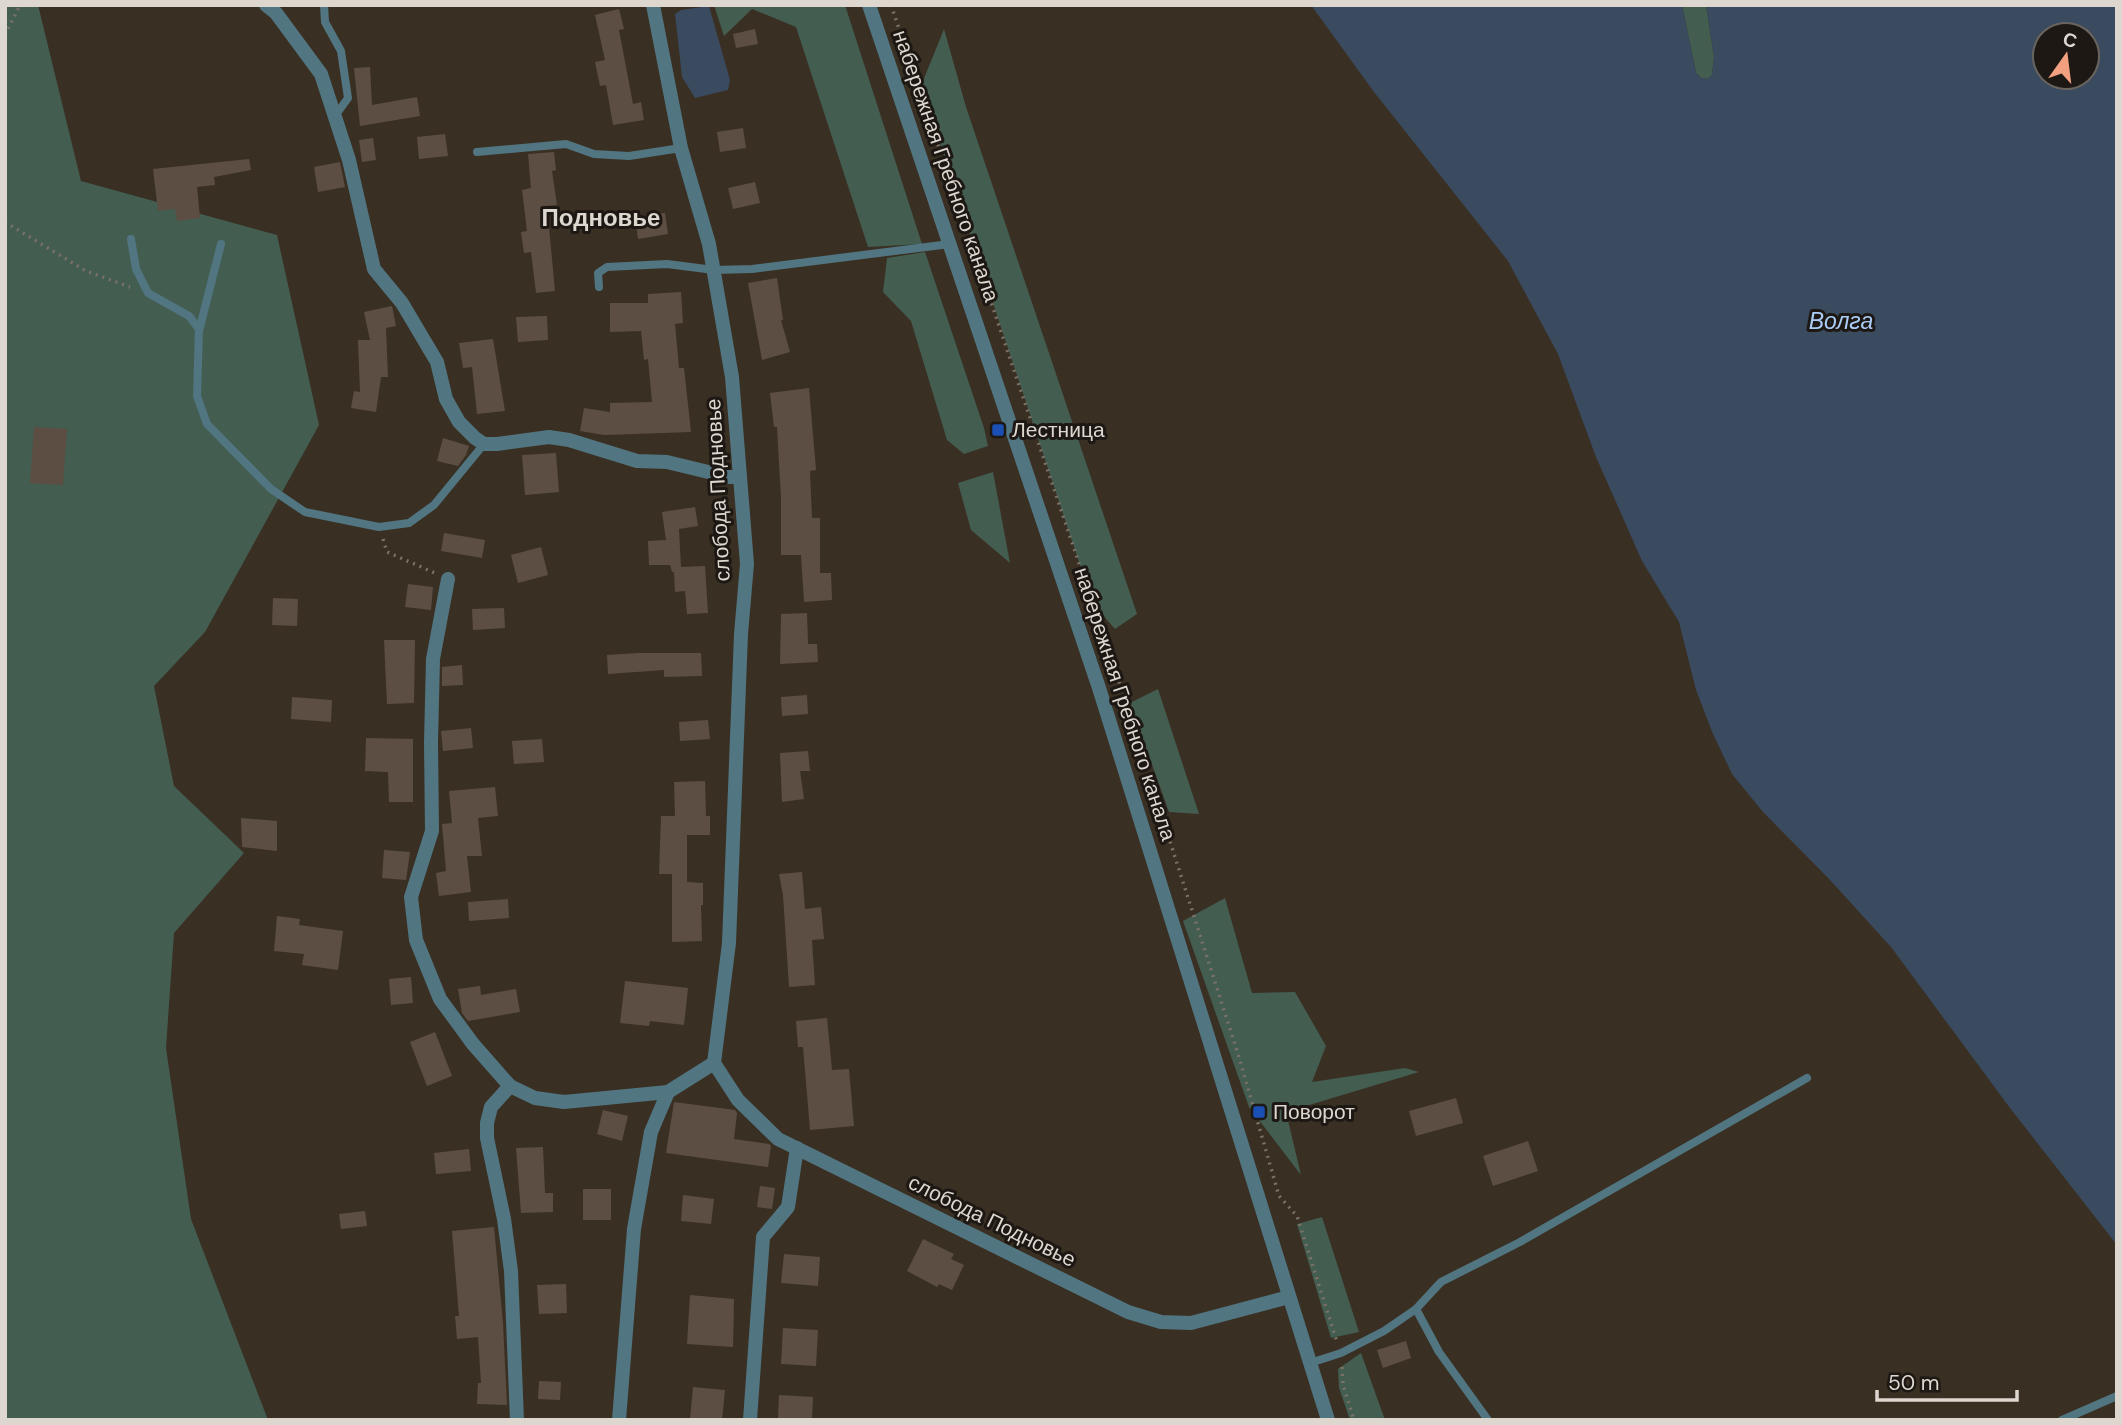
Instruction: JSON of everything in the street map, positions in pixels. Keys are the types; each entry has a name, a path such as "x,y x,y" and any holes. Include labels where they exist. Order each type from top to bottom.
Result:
{"street":[{"path":"266,5 276,13 321,75 349,160 374,269 402,303 437,362 446,399 459,422 475,438 484,444 497,444 549,437 569,440 637,461 667,462 729,477 740,477"},
{"name":"слобода Подновье","path":"653,5 681,148 709,244 732,377 747,564 741,634 729,943 713,1063 738,1100 778,1139 1128,1312 1161,1322 1191,1323 1289,1297"},
{"name":"набережная Гребного канала","path":"869,5 1099,688 1328,1420"},
{"path":"448,579 433,659 432,831 411,897 416,940 440,999 473,1044 510,1086 534,1098 564,1101 668,1092 713,1063"},
{"path":"510,1086 491,1107 487,1138 504,1219 511,1271 517,1420"},
{"path":"619,1420 634,1228 650,1132 668,1092"},
{"path":"750,1420 763,1237 788,1207 797,1148"}],"lane":[{"path":"324,5 325,22 341,51 348,98 334,117"},
{"path":"477,152 566,144 594,154 629,156 681,148"},
{"path":"131,239 136,269 148,293 189,316 199,331"},
{"path":"221,244 199,331 197,396 207,424 271,489 305,512 380,527 409,523 434,505 484,444"},
{"path":"599,287 598,273 607,267 667,264 714,270 752,270 950,244"},
{"path":"1310,1363 1341,1353 1384,1331 1416,1309 1441,1282 1520,1242 1807,1078"},
{"path":"1416,1309 1439,1352 1488,1420"},
{"path":"2062,1420 2117,1396"}],"path":[{"path":"5,35 20,5"},
{"path":"891,5 1118,679 1239,1057 1279,1196 1297,1216 1341,1353 1343,1385 1354,1420"},
{"path":"5,222 86,271 148,293"},
{"path":"380,527 387,552 448,579"}],"green space":[{"path":"5,5 38,5 81,181 277,235 319,425 205,632 154,686 174,786 244,853 174,933 166,1048 191,1219 268,1420 5,1420"},
{"path":"714,5 845,5 922,244 868,247 796,27 752,9 724,36"},
{"path":"1682,5 1706,5 1714,57 1712,75 1708,79 1701,78 1696,73"},
{"path":"944,29 966,107 1137,614 1115,629 1093,604 921,86"},
{"path":"925,252 988,446 964,454 947,440 911,321 883,292 887,258"},
{"path":"993,472 1010,563 971,530 958,483"},
{"path":"1158,689 1199,814 1169,812 1130,703"},
{"path":"1225,898 1252,993 1295,992 1326,1046 1312,1082 1405,1068 1419,1072 1286,1112 1301,1175 1249,1107 1183,921"},
{"path":"1322,1217 1359,1332 1331,1338 1297,1224"},
{"path":"1361,1353 1385,1420 1350,1420 1339,1388 1338,1369"}],"water":[{"name":"Волга","path":"1311,5 1682,5 1696,73 1701,78 1708,79 1712,75 1714,57 1706,5 2117,5 2117,1245 2010,1108 1891,947 1763,812 1732,774 1696,690 1679,622 1642,561 1596,457 1558,354 1508,261 1374,92"},
{"path":"709,6 730,80 728,90 695,98 682,77 675,14 681,10"}],"building":[{"path":"619,9 624,29 619,30 633,104 641,102 644,120 613,125 606,85 600,86 595,62 605,60 595,15"},
{"path":"755,29 758,44 736,48 733,34"},
{"path":"370,67 372,105 417,97 420,116 360,126 354,68"},
{"path":"743,128 746,148 720,152 717,132"},
{"path":"445,134 448,156 419,159 417,137"},
{"path":"373,138 376,160 362,162 359,140"},
{"path":"554,152 556,170 552,171 557,205 547,206 555,291 536,293 531,252 524,253 521,232 527,231 522,190 531,188 528,154"},
{"path":"249,159 251,170 214,177 215,185 197,187 200,218 177,221 175,209 158,211 153,169"},
{"path":"340,162 345,187 318,192 314,167"},
{"path":"755,182 760,203 733,209 728,188"},
{"path":"665,213 668,234 638,239 635,217"},
{"path":"777,278 781,320 790,352 762,360 748,283"},
{"path":"681,292 683,323 675,324 679,368 684,368 691,432 604,435 580,431 584,408 610,412 610,403 652,402 648,359 644,360 641,331 610,332 610,303 648,303 648,294"},
{"path":"392,306 396,326 386,328 388,377 381,377 376,412 351,408 354,391 360,392 358,340 370,340 364,312"},
{"path":"547,316 548,340 518,342 516,317"},
{"path":"493,339 505,411 477,414 472,367 463,368 459,343"},
{"path":"809,388 816,470 810,471 812,518 820,518 820,573 831,573 832,600 804,602 801,555 781,555 777,427 774,427 770,393"},
{"path":"34,427 67,429 63,485 30,483"},
{"path":"443,438 469,446 458,466 437,461"},
{"path":"556,453 559,492 525,495 522,455"},
{"path":"695,507 698,526 679,529 681,567 705,566 708,613 687,614 685,591 675,592 674,572 670,565 649,565 648,541 666,540 662,512"},
{"path":"444,533 485,540 482,558 441,551"},
{"path":"541,547 548,575 518,583 511,555"},
{"path":"408,584 433,587 431,610 405,607"},
{"path":"273,598 298,599 297,626 272,625"},
{"path":"504,608 505,628 473,630 472,609"},
{"path":"807,613 808,644 817,644 818,662 780,664 781,614"},
{"path":"384,640 415,640 414,703 387,704"},
{"path":"701,653 702,676 664,677 664,670 608,674 607,655"},
{"path":"462,665 463,685 442,686 442,667"},
{"path":"807,695 808,714 782,716 781,697"},
{"path":"292,697 332,700 331,722 291,719"},
{"path":"708,720 710,739 680,741 679,722"},
{"path":"471,728 473,748 443,751 441,731"},
{"path":"366,738 413,739 413,802 389,802 388,772 365,771"},
{"path":"542,739 544,762 514,764 512,741"},
{"path":"808,751 810,771 800,771 804,799 782,802 780,753"},
{"path":"705,781 706,816 710,816 710,835 687,835 687,882 703,883 702,941 672,942 672,874 659,874 661,816 675,816 674,782"},
{"path":"495,787 498,816 478,818 482,856 467,856 471,892 439,896 436,873 446,871 442,824 452,823 449,791"},
{"path":"241,818 277,821 277,851 242,847"},
{"path":"384,850 410,852 406,880 382,878"},
{"path":"802,872 805,909 821,907 824,939 812,940 815,985 789,987 783,895 779,874"},
{"path":"508,899 509,918 469,921 468,902"},
{"path":"277,916 300,919 299,925 343,931 338,970 302,965 304,954 274,951"},
{"path":"411,977 413,1003 391,1005 389,979"},
{"path":"625,981 688,988 684,1025 650,1021 649,1026 620,1023"},
{"path":"480,986 481,995 516,989 520,1012 468,1021 462,1013 458,989"},
{"path":"827,1018 832,1070 849,1069 854,1126 810,1130 803,1047 798,1047 796,1021"},
{"path":"435,1032 452,1076 427,1086 410,1042"},
{"path":"1456,1098 1463,1123 1416,1136 1409,1111"},
{"path":"674,1102 735,1110 737,1113 734,1139 769,1144 768,1167 666,1153"},
{"path":"603,1110 628,1116 622,1141 597,1134"},
{"path":"1528,1141 1538,1171 1493,1186 1483,1156"},
{"path":"543,1147 545,1193 553,1193 553,1212 521,1213 516,1148"},
{"path":"469,1149 471,1171 436,1174 434,1153"},
{"path":"760,1186 775,1188 772,1209 757,1207"},
{"path":"583,1189 611,1189 611,1220 583,1220"},
{"path":"683,1195 714,1199 711,1224 681,1221"},
{"path":"365,1211 367,1226 341,1229 339,1214"},
{"path":"494,1227 507,1405 477,1404 478,1383 481,1383 478,1337 457,1339 455,1316 459,1316 452,1231"},
{"path":"923,1239 954,1254 951,1259 964,1265 952,1290 939,1284 937,1287 907,1271"},
{"path":"784,1254 820,1257 818,1286 781,1283"},
{"path":"566,1284 567,1313 539,1314 537,1285"},
{"path":"690,1295 734,1299 733,1347 687,1344"},
{"path":"783,1328 818,1330 816,1366 781,1364"},
{"path":"1406,1341 1411,1358 1383,1368 1377,1350"},
{"path":"539,1381 561,1382 560,1400 538,1399"},
{"path":"693,1387 725,1390 722,1420 690,1419"},
{"path":"779,1395 813,1397 812,1420 778,1420"}],"place":[{"name":"Лестница","path":"998,430"},
{"name":"Поворот","path":"1259,1112"}],"district":[{"name":"Подновье","path":"601,217"}]}
